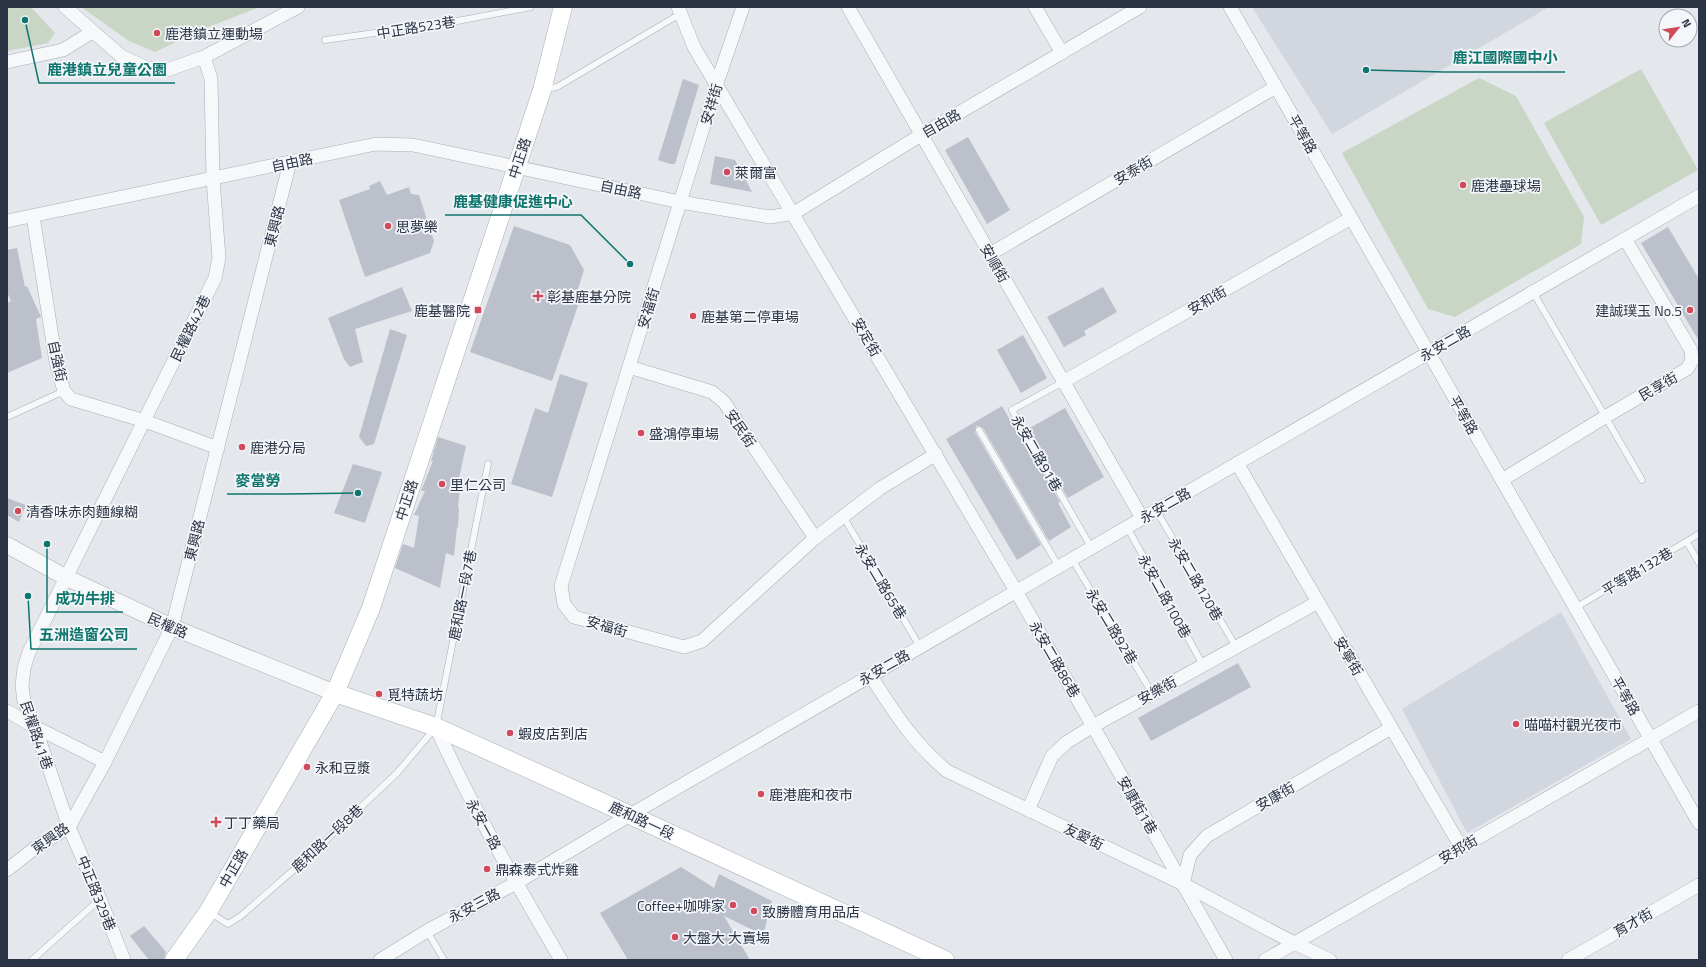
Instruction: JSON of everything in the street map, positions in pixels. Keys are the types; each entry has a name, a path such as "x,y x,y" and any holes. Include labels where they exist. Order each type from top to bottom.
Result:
{"main road":[{"name":"中正路","path":"174,960 208,912 335,693 370,608 542,90 563,7"},
{"name":"鹿和路一段","path":"335,693 436,727 945,960"}],"street":[{"path":"65,7 121,56 147,68 168,70 204,56 298,7"},
{"name":"安祥街","path":"680,202 717,83 743,7"},
{"name":"安順街","path":"848,7 1142,518"},
{"path":"1035,7 1062,53"},
{"name":"自由路","path":"7,221 376,144 412,145 680,202 770,217 794,213 921,135 1140,7"},
{"name":"平等路","path":"1230,7 1699,823"},
{"name":"安定街","path":"679,11 694,47 794,213 1016,591"},
{"path":"7,62 64,50 92,32"},
{"name":"民權路42巷","path":"65,577 145,421 215,278 219,258 213,179 211,79 204,56"},
{"name":"安泰街","path":"990,254 1276,87"},
{"name":"東興路","path":"7,870 35,848 69,827 105,762 172,627 290,162"},
{"name":"永安二路","path":"630,815 1699,196"},
{"name":"安福街","path":"680,202 561,586 564,604 574,617 684,647 702,641 814,538 880,489 936,454"},
{"name":"自強街","path":"33,216 56,362 64,390 71,399 145,421 218,448"},
{"name":"安和街","path":"1064,382 1351,218"},
{"name":"民享街","path":"1502,480 1687,369 1692,361 1691,350 1625,239"},
{"name":"安民街","path":"629,367 712,392 724,402 814,538"},
{"name":"安寧街","path":"1237,464 1461,847"},
{"name":"民權路","path":"7,545 65,577 172,627 335,693"},
{"name":"民權路41巷","path":"65,577 29,652 24,668 22,686 24,701 35,727 69,827"},
{"name":"永安二路86巷","path":"1016,591 1093,726"},
{"name":"安樂街","path":"1028,810 1052,756 1067,742 1152,693 1318,602"},
{"name":"友愛街","path":"870,675 909,733 929,756 947,771 1183,884 1294,943 1330,960"},
{"path":"7,711 35,727 105,762"},
{"name":"安邦街","path":"1265,960 1699,711"},
{"name":"安康街1巷","path":"1093,726 1226,960"},
{"name":"永安一路","path":"436,727 458,777 516,883 561,960"},
{"name":"安康街","path":"1183,884 1190,855 1207,836 1391,728"},
{"name":"永安三路","path":"384,959 427,931 516,883 630,815"},
{"name":"中正路329巷","path":"69,827 124,960"},
{"name":"育才街","path":"1568,960 1699,885"}],"lane":[{"name":"中正路523巷","path":"325,40 452,22 531,7"},
{"path":"542,90 557,87 679,11"},
{"path":"1533,292 1642,480"},
{"name":"永安二路91巷","path":"1064,382 1012,410 1091,547"},
{"path":"7,417 64,390"},
{"path":"979,430 1058,566"},
{"name":"鹿和路一段7巷","path":"436,727 488,464"},
{"name":"永安二路120巷","path":"1156,510 1236,647"},
{"name":"永安二路65巷","path":"843,516 920,647"},
{"name":"永安二路100巷","path":"1127,527 1203,666"},
{"name":"平等路132巷","path":"1575,608 1699,534"},
{"path":"1687,542 1699,563"},
{"name":"永安二路92巷","path":"1072,558 1152,693"},
{"name":"鹿和路一段8巷","path":"208,912 228,924 241,916 306,859 397,772 436,727"},
{"path":"32,960 100,899"},
{"path":"427,931 444,960"}],"shaded area":[{"path":"1252,7 1549,7 1332,134"},
{"name":"喵喵村觀光夜市","path":"1561,612 1631,739 1467,833 1402,709"}],"green space":[{"path":"7,7 31,7 55,33 48,43 7,51"},
{"name":"鹿港鎮立運動場","path":"81,7 260,7 211,26 155,52 129,41"},
{"path":"1641,69 1698,170 1601,225 1544,123"},
{"name":"鹿港壘球場","path":"1479,78 1516,96 1584,217 1581,244 1455,317 1428,309 1342,153"}],"building":[{"path":"683,79 699,85 675,164 670,164 658,160"},
{"path":"968,137 1010,210 987,224 945,150"},
{"name":"萊爾富","path":"715,156 735,160 752,192 710,184"},
{"name":"思夢樂","path":"380,181 387,195 409,187 411,194 419,195 434,241 430,253 365,277 339,200 370,189 369,186"},
{"name":"彰基鹿基分院","path":"514,226 570,245 584,270 576,295 581,297 552,381 470,352"},
{"name":"建誠璞玉 No.5","path":"1668,227 1699,279 1699,341 1641,243"},
{"path":"17,248 25,287 27,286 41,317 36,319 42,358 7,373 7,303 11,301 7,292 7,250"},
{"path":"402,287 412,311 355,329 363,362 350,367 344,359 328,318"},
{"path":"1103,287 1117,312 1084,331 1086,335 1064,347 1047,317"},
{"path":"390,329 407,335 374,444 366,446 359,437"},
{"path":"1023,335 1047,378 1021,393 997,350"},
{"path":"560,374 588,383 552,497 511,484 535,408 548,413"},
{"path":"1002,406 1018,434 1020,433 1060,502 1058,503 1071,527 1049,541 983,428 976,426 975,432 1041,545 1017,560 946,439"},
{"path":"1065,408 1104,477 1068,498 1028,429"},
{"path":"438,437 466,446 459,478 461,478 458,507 458,528 457,527 454,556 446,553 440,588 395,568 403,544 414,548 419,516 414,515 425,491 421,491 433,461 431,461"},
{"path":"353,464 382,472 365,523 334,513"},
{"name":"清香味赤肉麵線糊","path":"7,498 26,505 19,522 7,515"},
{"path":"1238,663 1251,687 1151,741 1138,718"},
{"name":"大盤大 大賣場","path":"681,867 714,888 719,874 772,901 763,935 724,916 750,960 628,960 600,913"},
{"path":"144,926 166,952 164,960 149,960 130,936"}],"place":[{"name":"鹿港鎮立兒童公園","path":"25,20"},
{"name":"鹿港鎮立運動場","path":"157,33"},
{"name":"鹿江國際國中小","path":"1366,70"},
{"name":"萊爾富","path":"727,172"},
{"name":"鹿港壘球場","path":"1463,185"},
{"name":"思夢樂","path":"388,226"},
{"name":"鹿基健康促進中心","path":"630,264"},
{"name":"彰基鹿基分院","path":"538,296"},
{"name":"鹿基醫院","path":"478,310"},
{"name":"建誠璞玉 No.5","path":"1690,310"},
{"name":"鹿基第二停車場","path":"693,316"},
{"name":"盛鴻停車場","path":"641,433"},
{"name":"鹿港分局","path":"242,447"},
{"name":"里仁公司","path":"442,484"},
{"name":"麥當勞","path":"358,493"},
{"name":"清香味赤肉麵線糊","path":"18,511"},
{"name":"成功牛排","path":"47,544"},
{"name":"五洲造窗公司","path":"28,596"},
{"name":"覓特蔬坊","path":"379,694"},
{"name":"喵喵村觀光夜市","path":"1516,724"},
{"name":"蝦皮店到店","path":"510,733"},
{"name":"永和豆漿","path":"307,767"},
{"name":"鹿港鹿和夜市","path":"761,794"},
{"name":"丁丁藥局","path":"216,822"},
{"name":"鼎森泰式炸雞","path":"487,869"},
{"name":"Coffee+咖啡家","path":"733,905"},
{"name":"致勝體育用品店","path":"754,911"},
{"name":"大盤大 大賣場","path":"675,937"}]}
